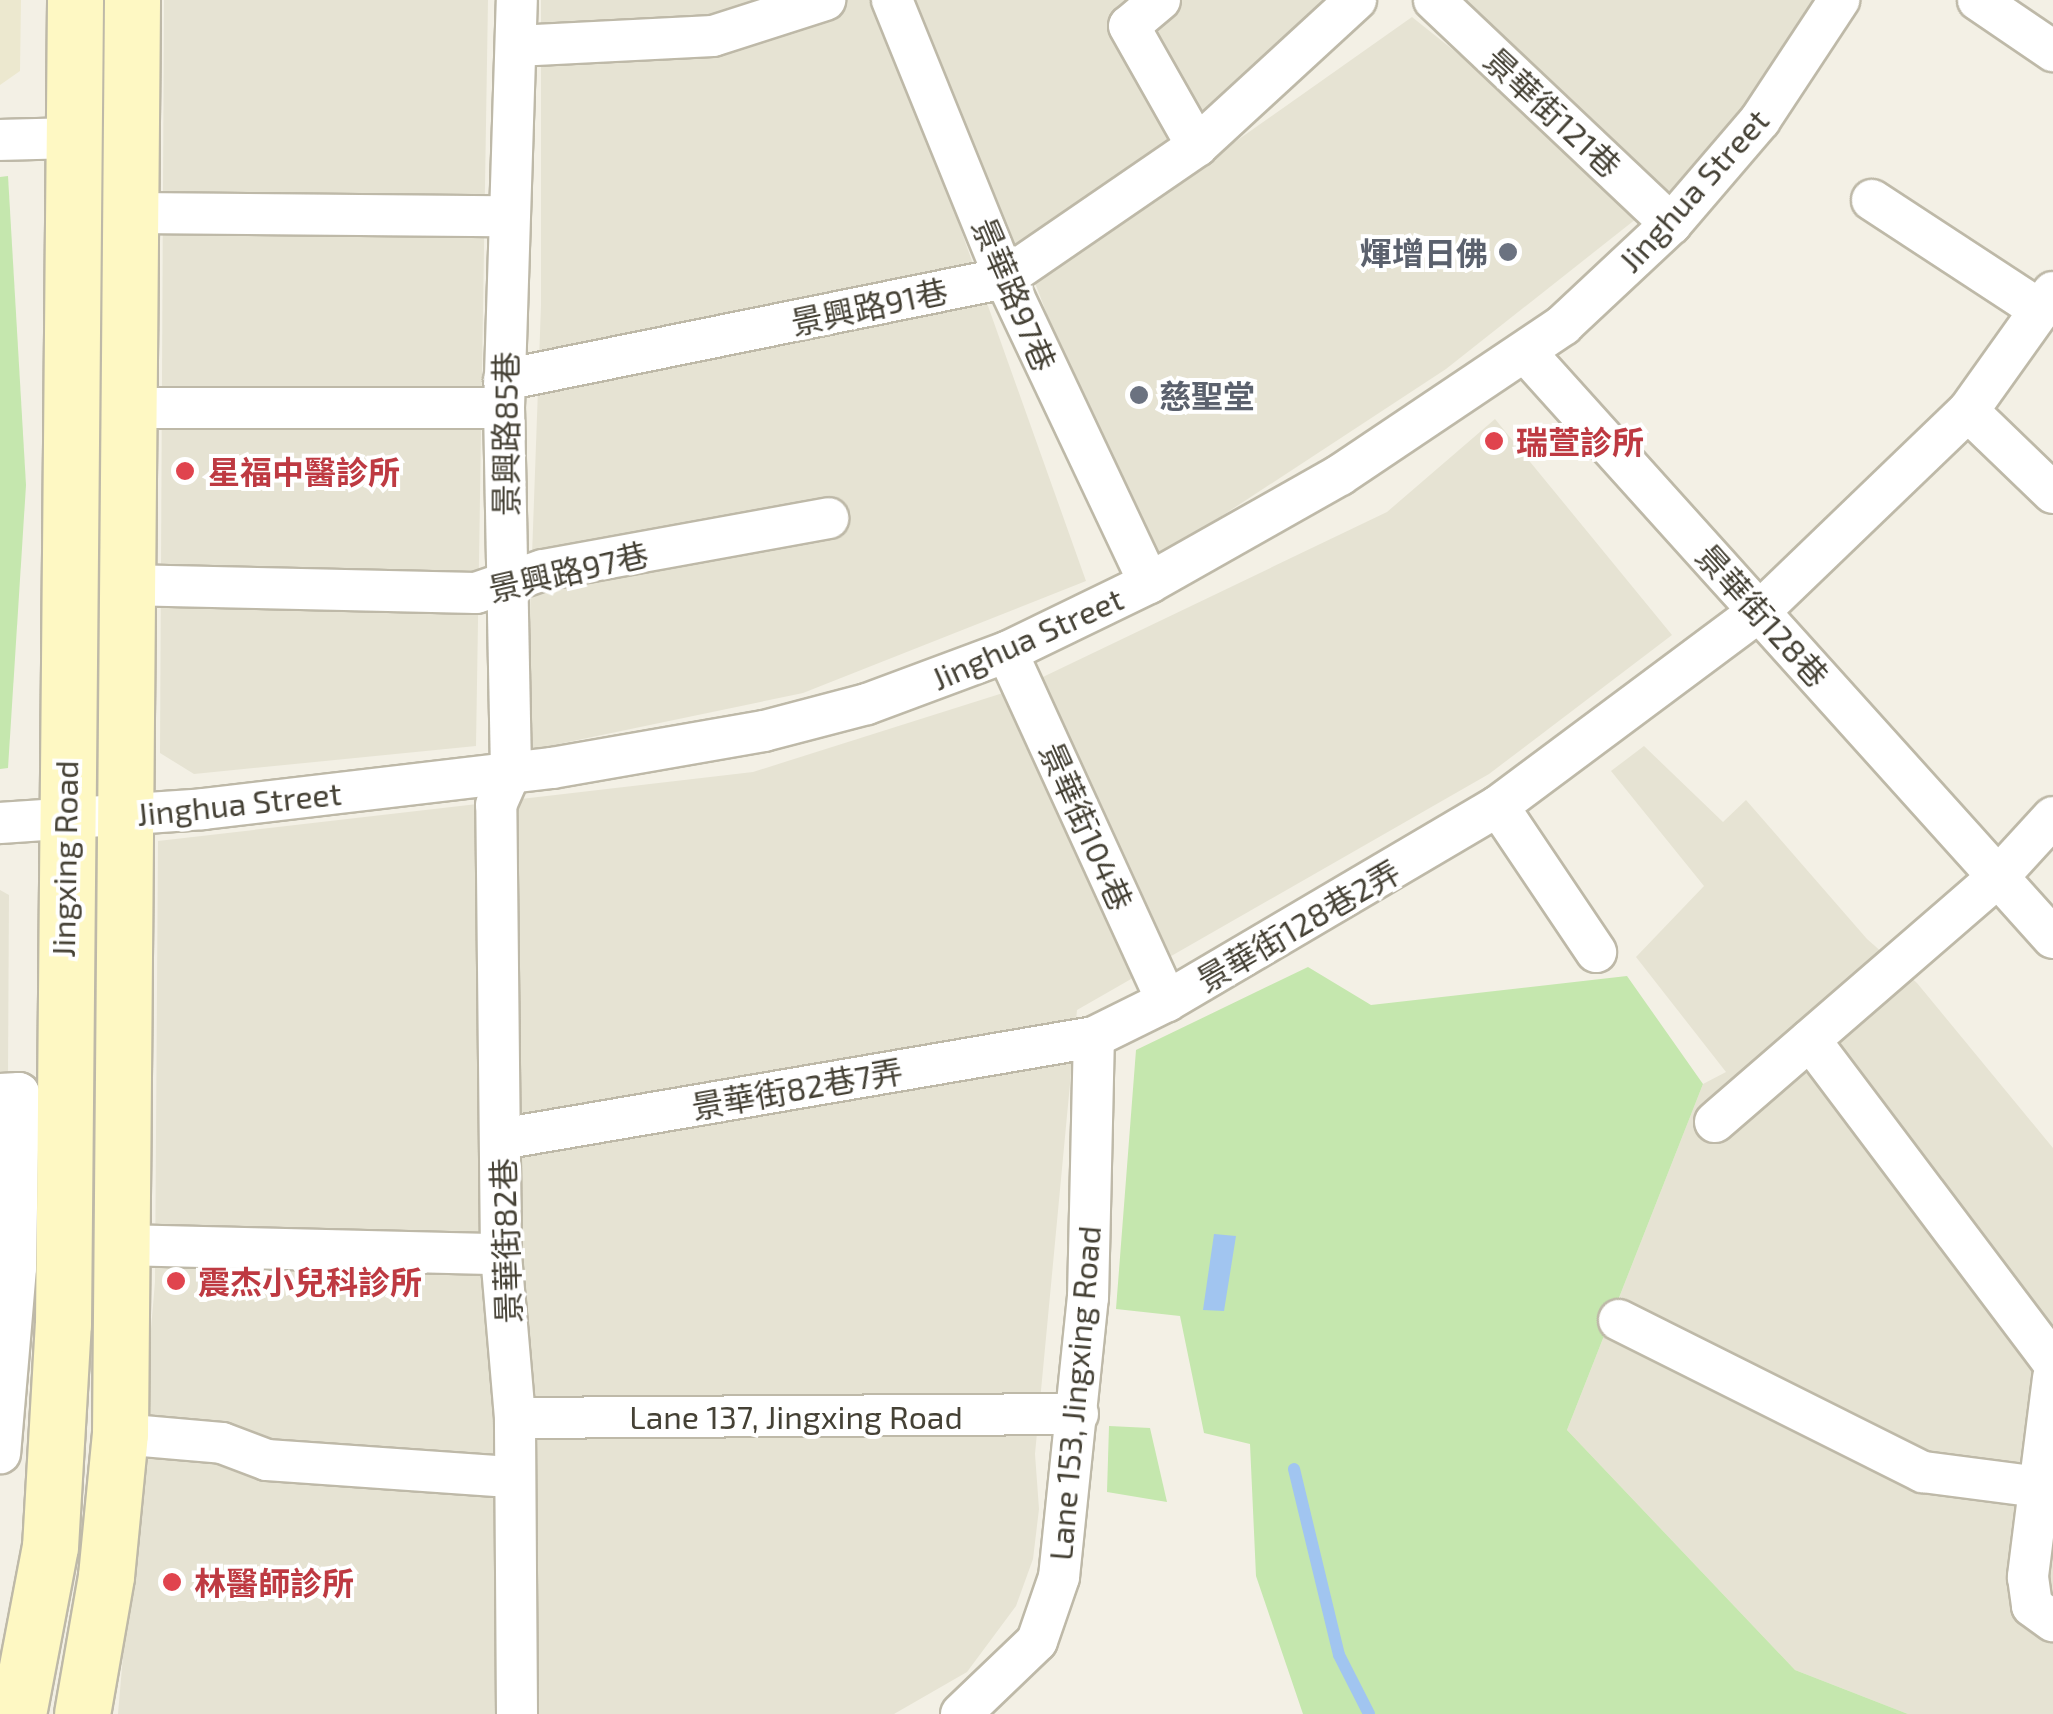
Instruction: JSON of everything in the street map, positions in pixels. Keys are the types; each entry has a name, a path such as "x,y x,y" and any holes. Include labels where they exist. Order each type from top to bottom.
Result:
{"street":[{"name":"Jingxing Road","path":"18,1714 50,1547 63,1324 64,818 74,0"},
{"name":"Jingxing Road","path":"82,1714 106,1576 120,1434 132,0"},
{"name":"景興路85巷","path":"511,771 504,585 504,394 507,216 518,0"},
{"path":"516,46 713,36 825,0"},
{"name":"景華路97巷","path":"892,0 1005,278 1149,583"},
{"path":"1160,0 1128,26 1198,146"},
{"name":"景興路91巷","path":"126,408 504,394 1005,278 1198,146 1356,0"},
{"name":"景華街121巷","path":"1434,0 1670,224"},
{"name":"Jinghua Street","path":"0,823 126,814 511,771 764,731 867,704 1007,652 1149,583 1340,475 1527,354 1670,224 1760,120 1839,0"},
{"path":"1978,0 2053,50"},
{"path":"0,140 74,138"},
{"path":"1872,200 2046,300"},
{"path":"128,212 507,216"},
{"name":"景華街128巷2弄","path":"1094,1037 1167,1001 1498,806 1760,611 1968,411 2046,300"},
{"name":"景華街128巷","path":"1527,354 2053,938"},
{"path":"1968,411 2053,494"},
{"name":"景興路97巷","path":"125,584 476,594 543,570 828,518"},
{"name":"景華街104巷","path":"1007,652 1167,1001"},
{"name":"景華街82巷","path":"511,771 496,805 501,1254 515,1418 517,1714"},
{"path":"1498,806 1596,952"},
{"path":"1715,1122 1998,877 2053,817"},
{"name":"景華街82巷7弄","path":"501,1140 1094,1037"},
{"name":"Lane 153, Jingxing Road","path":"961,1714 1037,1641 1059,1577 1078,1414 1094,1037"},
{"path":"1810,1040 2053,1363"},
{"path":"0,1453 10,1094"},
{"path":"120,1245 501,1254"},
{"path":"1618,1320 1923,1472 2039,1487"},
{"path":"2053,1378 2028,1578 2032,1606 2053,1622"},
{"name":"Lane 137, Jingxing Road","path":"515,1418 1078,1414"},
{"path":"120,1434 222,1443 267,1460 513,1477"}],"shaded area":[{"path":"0,0 21,0 20,71 0,85"},
{"path":"164,0 488,0 476,746 194,774 160,753"},
{"path":"541,0 879,0 1086,581 803,693 525,751 541,305"},
{"path":"898,0 1357,0 1191,131 1010,248"},
{"path":"1459,0 1817,0 1776,68 1672,197"},
{"path":"1412,17 1558,134 1641,215 1446,369 1144,567 1035,283"},
{"path":"1495,419 1672,635 1489,774 1077,1010 1035,1454 1039,1509 1033,1559 1016,1606 967,1672 894,1714 118,1714 155,1282 158,841 753,772 1022,687 1387,512"},
{"path":"1644,746 1723,822 1746,800 1867,939 1917,983 2053,1148 2053,1714 1908,1714 1795,1670 1567,1430 1703,1084 1726,1072 1636,957 1704,886 1611,771"},
{"path":"0,890 9,895 8,1077 0,1077"}],"green space":[{"path":"8,176 26,485 8,768 0,769 0,177"},
{"path":"1308,967 1371,1005 1627,976 1703,1084 1567,1430 1795,1670 1908,1714 1303,1714 1256,1576 1250,1444 1204,1433 1180,1316 1116,1309 1136,1050"},
{"path":"1109,1426 1150,1428 1167,1502 1107,1492"}],"water":[{"path":"1214,1234 1236,1236 1224,1311 1203,1310"}],"waterway":[{"path":"1294,1469 1339,1655 1369,1714"}],"place":[{"name":"煇增日佛","path":"1508,252"},
{"name":"慈聖堂","path":"1139,395"},
{"name":"瑞萱診所","path":"1494,441"},
{"name":"星福中醫診所","path":"185,471"},
{"name":"震杰小兒科診所","path":"176,1281"},
{"name":"林醫師診所","path":"172,1582"}]}
